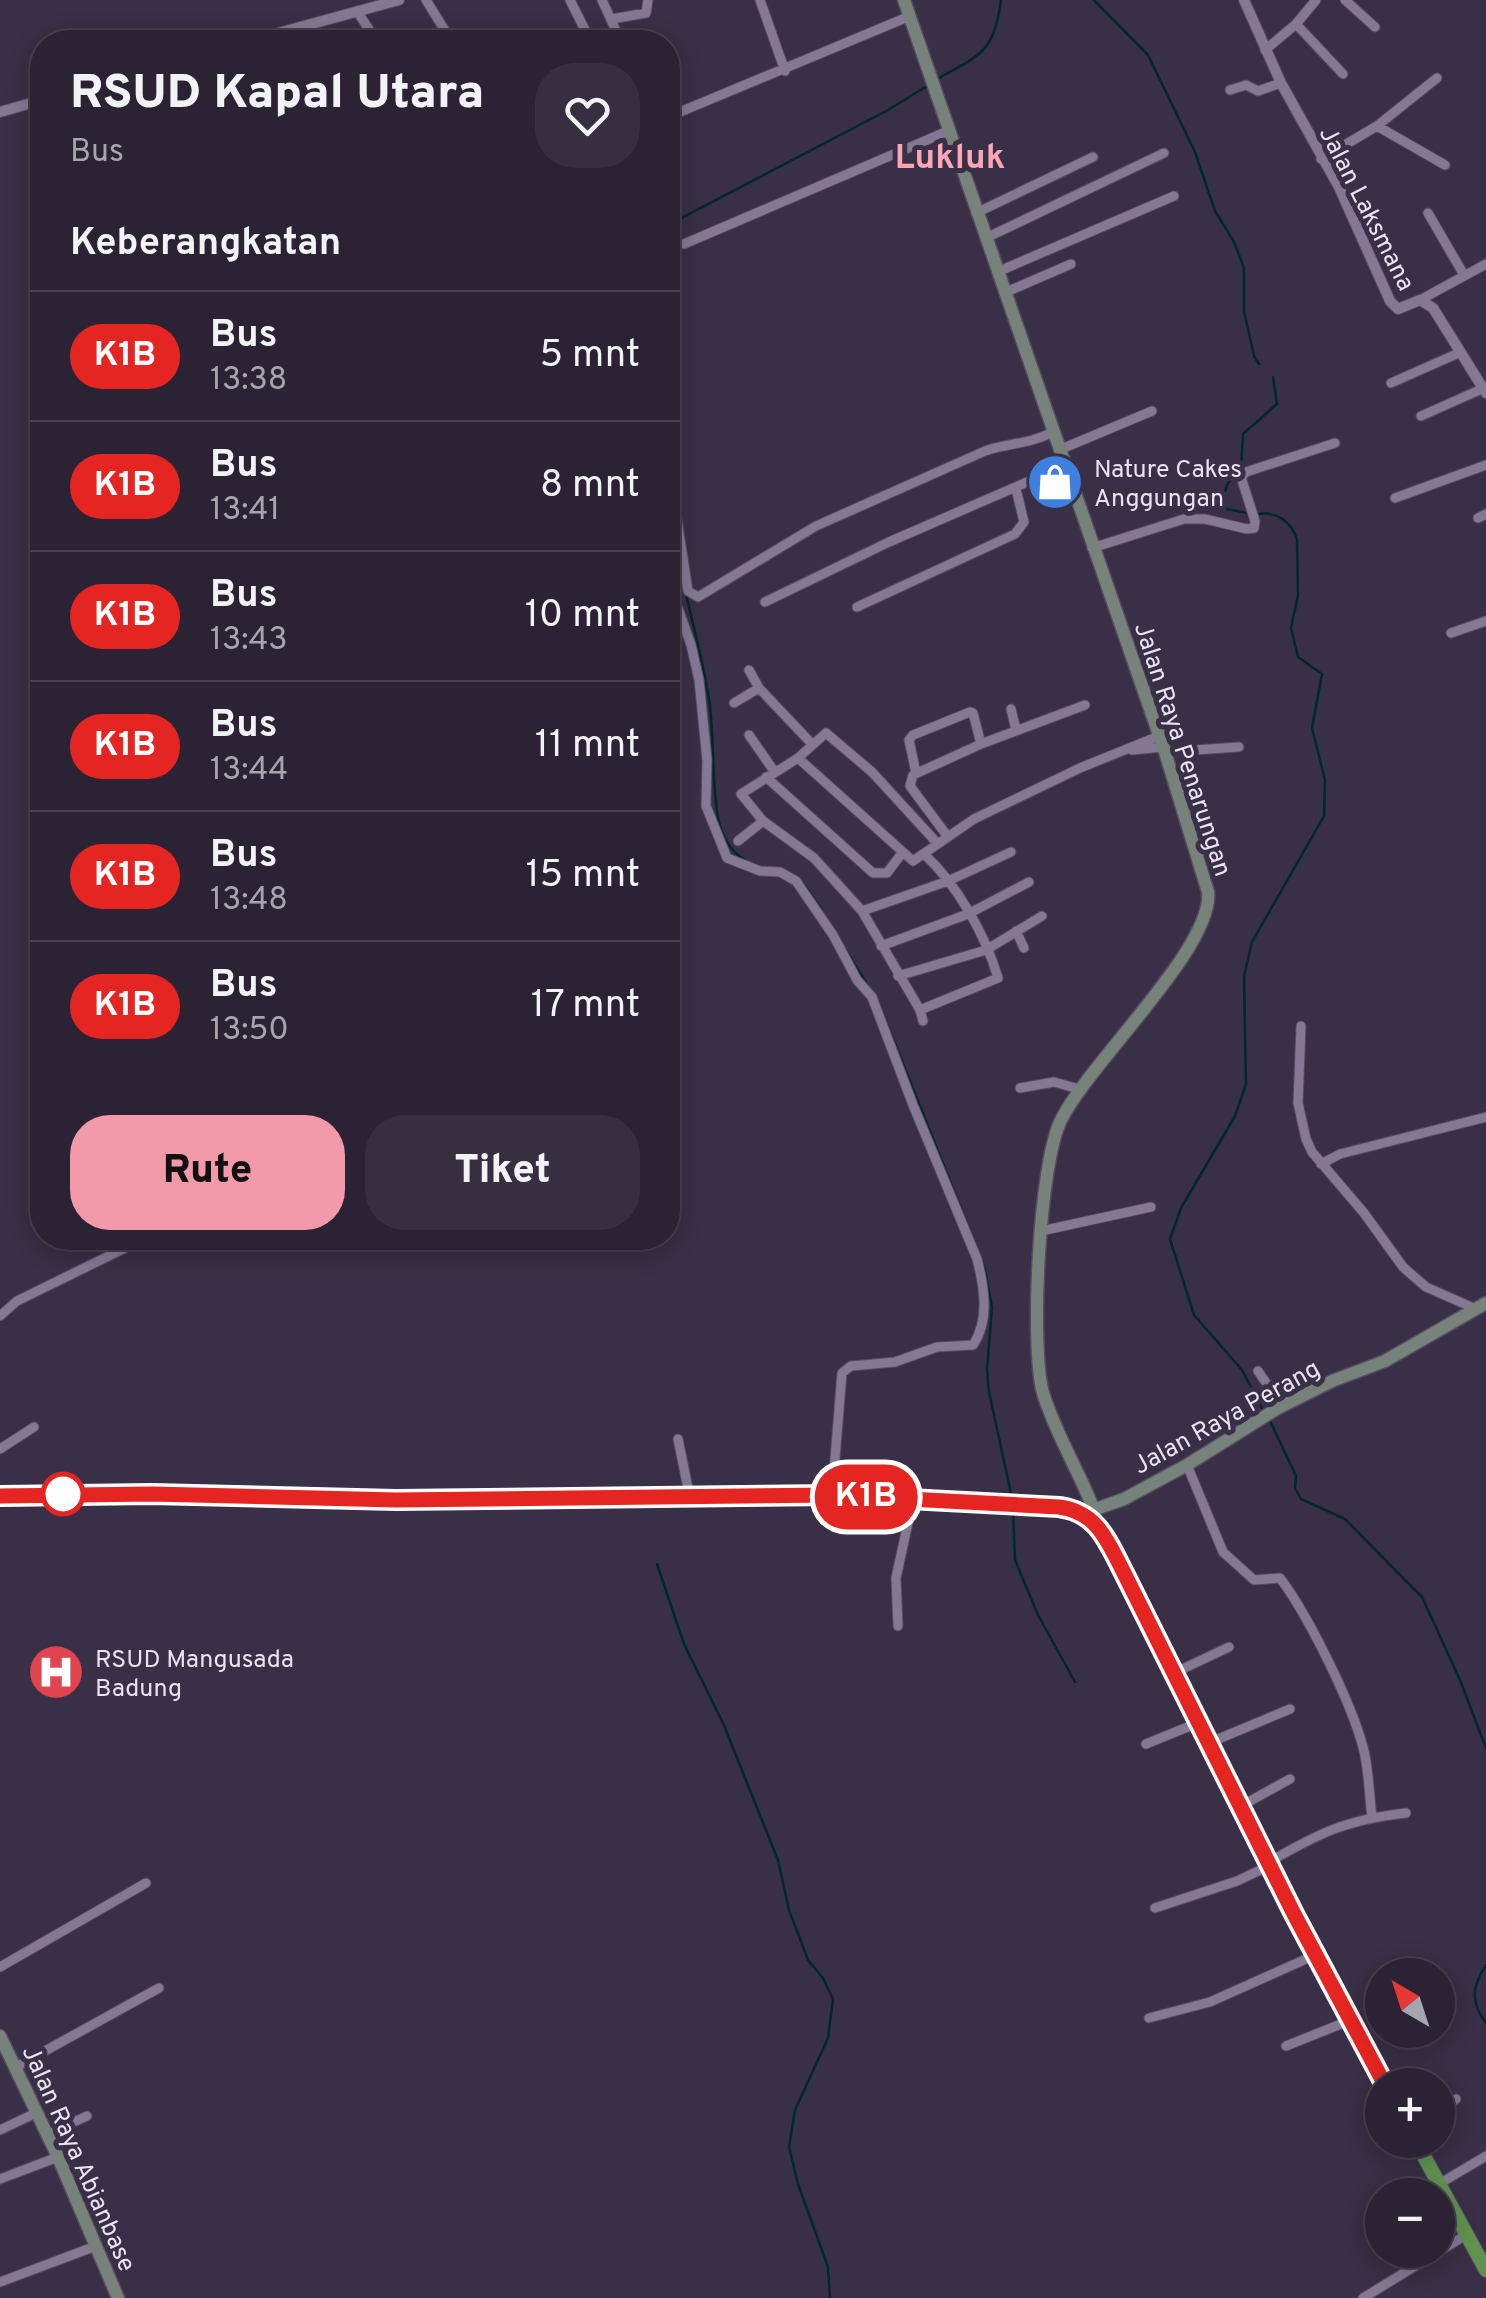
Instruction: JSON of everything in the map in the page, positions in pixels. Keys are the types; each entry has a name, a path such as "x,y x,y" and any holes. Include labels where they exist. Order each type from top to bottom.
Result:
{"highway":[{"path":"0,1495 396,1500 832,1495 1042,1506 1091,1514 1376,2068"},
{"path":"1455,2214 1486,2270"}],"main road":[{"name":"Jalan Raya Penarungan","path":"904,0 1162,745 1208,892 1208,912 1175,966 1079,1089 1055,1136 1041,1231 1037,1347 1042,1389 1091,1514"},
{"name":"Jalan Raya Perang","path":"1091,1514 1187,1465 1280,1407 1385,1362 1481,1306"},
{"name":"Jalan Raya Abianbase","path":"0,2036 38,2112 118,2298"}],"street":[{"path":"289,30 400,0"},
{"path":"426,0 445,30"},
{"path":"570,0 585,30"},
{"path":"602,0 616,30"},
{"path":"612,19 646,13 648,0"},
{"path":"760,0 785,70"},
{"name":"Jalan Laksmana","path":"1244,0 1281,84 1338,187 1390,301 1398,309 1420,300 1437,312 1485,391"},
{"path":"1266,50 1316,0"},
{"path":"1345,0 1375,27"},
{"path":"356,11 369,30"},
{"path":"680,112 910,16"},
{"path":"1296,24 1342,74"},
{"path":"1321,159 1377,126 1437,78"},
{"path":"1230,90 1246,85 1258,91 1281,84"},
{"path":"0,112 30,103"},
{"path":"1377,126 1445,165"},
{"path":"684,244 948,131"},
{"path":"986,238 1164,153"},
{"path":"976,213 1093,157"},
{"path":"997,272 1174,196"},
{"path":"1428,213 1464,275"},
{"path":"1004,294 1071,264"},
{"path":"1420,300 1486,264"},
{"path":"1391,383 1461,352"},
{"path":"1421,416 1485,391"},
{"path":"1058,450 1152,411"},
{"path":"680,562 690,594 701,596 853,507 985,451 1007,444 1027,444 1053,432"},
{"path":"1092,548 1184,519 1254,528 1241,477 1246,472 1335,443"},
{"path":"1395,498 1486,465"},
{"path":"765,602 889,542 1064,466"},
{"path":"857,606 1016,534 1024,522 1016,489"},
{"path":"680,613 699,680 707,760 706,806 722,846 732,862 760,871 780,872 796,881 872,998 978,1259 984,1283 982,1326 974,1344 936,1346 895,1362 842,1372 832,1495"},
{"path":"1451,632 1486,621"},
{"path":"749,670 759,688 812,744"},
{"path":"734,703 759,688"},
{"path":"948,836 910,786 910,778 981,744 1085,705"},
{"path":"1011,709 1016,730"},
{"path":"916,773 909,740 913,735 970,712 981,744"},
{"path":"923,1022 920,1010 862,911 814,858 762,821 741,794 798,758 822,735 831,735 872,772 938,844"},
{"path":"748,736 770,774 873,873 887,872 902,853"},
{"path":"798,758 913,861 974,819 1125,750 1162,745 1240,747"},
{"path":"738,841 762,821"},
{"path":"862,911 948,881 1010,852"},
{"path":"920,1010 998,976 948,881 924,854"},
{"path":"881,946 968,914 1029,882"},
{"path":"898,976 986,950 1042,916"},
{"path":"1016,931 1024,948"},
{"path":"1301,1026 1298,1102 1306,1139 1321,1164 1403,1266 1426,1288 1481,1306"},
{"path":"1020,1088 1054,1082 1079,1089"},
{"path":"1321,1164 1340,1154 1486,1116"},
{"path":"1041,1231 1151,1207"},
{"path":"0,1316 18,1302 123,1250"},
{"path":"1258,1370 1280,1407"},
{"path":"0,1449 34,1427"},
{"path":"678,1440 690,1498"},
{"path":"1187,1465 1223,1552 1254,1580 1280,1578 1326,1662 1364,1752 1372,1817"},
{"path":"898,1626 896,1578 913,1500"},
{"path":"1174,1673 1229,1648"},
{"path":"1210,1742 1290,1708"},
{"path":"1146,1744 1200,1722"},
{"path":"1241,1806 1290,1779"},
{"path":"1156,1908 1237,1881 1327,1829 1372,1817 1406,1814"},
{"path":"0,1967 146,1884"},
{"path":"1149,2018 1210,2002 1315,1955"},
{"path":"16,2067 159,1988"},
{"path":"1286,2046 1350,2020"},
{"path":"0,2130 38,2112"},
{"path":"47,2134 87,2116"},
{"path":"1449,2178 1486,2156"},
{"path":"0,2178 58,2157"},
{"path":"1363,2298 1466,2235"},
{"path":"0,2282 96,2246"}],"waterway":[{"path":"939,78 984,50 994,31 1001,0"},
{"path":"1094,0 1148,55 1195,152 1215,211 1244,268 1244,311 1259,364"},
{"path":"680,219 927,86"},
{"path":"1247,513 1227,509 1221,502 1228,483 1241,469 1243,434 1277,404 1273,377"},
{"path":"1257,514 1283,519 1297,540 1298,595 1291,628 1298,657 1322,674 1312,728 1325,780 1324,816 1252,942 1244,976 1246,1084 1235,1116 1181,1208 1170,1239 1194,1315 1242,1370 1263,1410"},
{"path":"680,566 709,700 719,824 731,848 746,861"},
{"path":"803,883 821,909"},
{"path":"846,950 868,986"},
{"path":"878,1001 984,1266 992,1307 989,1392 1012,1498"},
{"path":"1270,1421 1296,1476 1295,1488 1301,1499 1345,1519 1422,1597 1486,1748"},
{"path":"1013,1511 1015,1560 1038,1615 1075,1682"},
{"path":"657,1564 684,1644 723,1723 778,1860 789,1910 808,1960 833,1999 828,2038 795,2110 789,2147 828,2267 830,2298"},
{"path":"1486,1965 1475,1994 1477,2008 1486,2023"}],"bus line":[{"name":"K1B","path":"0,1496 152,1494 396,1500 832,1495 1059,1507 1082,1512 1105,1538 1123,1571 1328,1981 1376,2068"}],"place":[{"name":"Nature Cakes Anggungan","path":"1055,482"},
{"name":"RSUD Mangusada Badung","path":"56,1672"}],"district":[{"name":"Lukluk","path":"950,156"}]}
